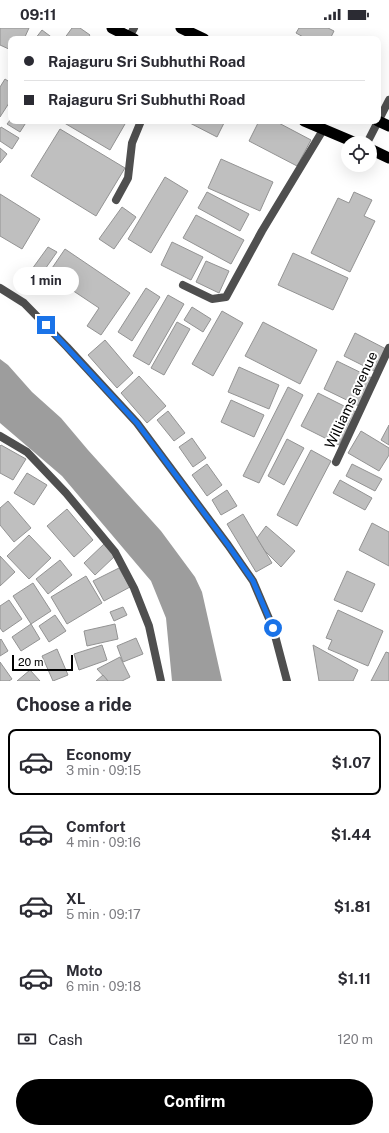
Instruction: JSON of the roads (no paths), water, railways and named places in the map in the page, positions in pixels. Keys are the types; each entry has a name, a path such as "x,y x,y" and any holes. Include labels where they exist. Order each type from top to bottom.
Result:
{"highway":[{"path":"112,28 132,34"},
{"path":"181,28 198,36"},
{"path":"310,124 341,137"},
{"path":"377,152 389,158"}],"street":[{"path":"381,115 389,100"},
{"path":"116,200 128,178 132,143 140,124"},
{"path":"370,136 376,124"},
{"path":"183,285 212,300 226,297 262,231 322,130"},
{"path":"0,288 24,303 137,423 228,545 253,581 273,628 287,681"},
{"name":"Williams avenue","path":"336,462 389,348"},
{"path":"0,436 27,452 66,493 114,552 134,588 148,626 161,681"}]}
